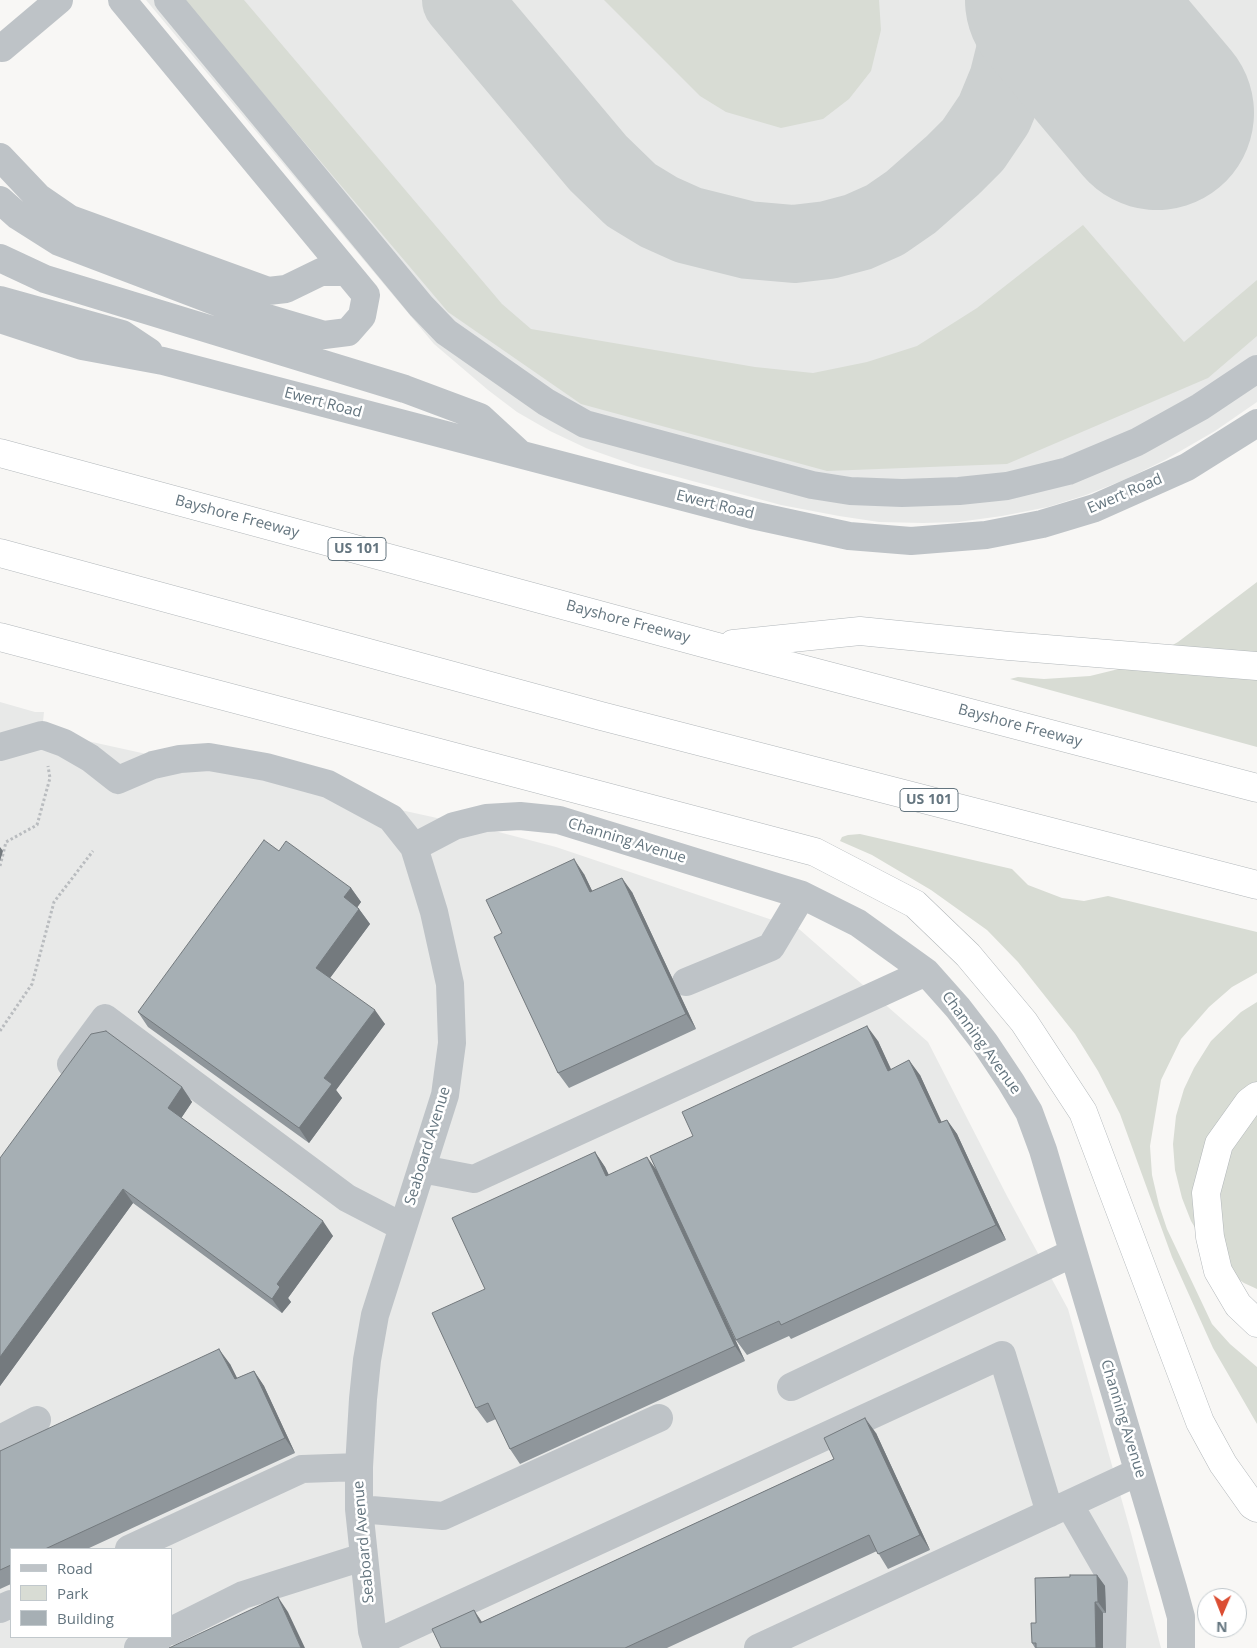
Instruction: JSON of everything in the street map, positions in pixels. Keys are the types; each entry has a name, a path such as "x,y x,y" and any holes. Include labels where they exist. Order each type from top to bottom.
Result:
{"highway":[{"name":"Bayshore Freeway","path":"0,454 714,646 1257,788"},
{"name":"US 101","path":"0,553 592,713 1257,885"},
{"path":"714,646 860,631 1009,646 1257,666"},
{"path":"0,637 815,852 915,904 968,955 1024,1022 1083,1112 1200,1422 1223,1464 1252,1505 1257,1508"},
{"path":"1142,758 1257,774"},
{"path":"1257,1096 1250,1102 1220,1144 1206,1193 1210,1238 1218,1272 1238,1305 1257,1323"}],"street":[{"path":"2,48 59,0"},
{"path":"0,200 18,216 59,242 230,307 324,335 348,332 362,316 366,295 122,0"},
{"path":"168,0 422,306 446,332 546,402 585,424 812,485 859,491 959,491 1007,486 1068,471 1137,442 1200,407 1257,369"},
{"path":"0,156 38,197 70,219 268,291 286,289 321,272 346,272"},
{"path":"0,258 45,279 405,388 480,417 521,454"},
{"path":"0,274 17,281 45,279"},
{"name":"Ewert Road","path":"0,300 122,334 163,361"},
{"name":"Ewert Road","path":"0,319 82,346 163,361 761,517 849,536 911,541 986,536 1042,524 1095,508 1187,468 1257,423"},
{"name":"Ewert Road","path":"0,339 86,362 163,361"},
{"path":"0,747 42,735 53,739"},
{"name":"Seaboard Avenue","path":"53,739 90,758 118,780 153,765 180,759 209,757 266,767 328,784 391,818 414,847 434,912 450,984 452,1043 445,1095 375,1315 363,1400 359,1467 359,1510 372,1631 376,1646"},
{"name":"Channing Avenue","path":"414,847 454,826 486,818 520,816 559,820 802,895 858,922 926,972 958,1008 985,1043 1029,1112 1181,1617 1181,1648"},
{"path":"686,982 771,947 802,895"},
{"path":"422,1169 474,1179 926,972"},
{"path":"58,1082 105,1018 346,1198 403,1227"},
{"path":"791,1387 1073,1253"},
{"path":"376,1646 1002,1355 1060,1508 1114,1582 1112,1648"},
{"path":"359,1510 443,1516 660,1418"},
{"path":"0,1439 37,1420"},
{"path":"131,1548 302,1469 359,1467"},
{"path":"758,1648 800,1639 1060,1508 1138,1472"},
{"path":"172,1630 243,1595 364,1557"},
{"path":"138,1648 158,1638"}],"path":[{"path":"0,866 6,842 38,825 50,778 47,758 53,739"},
{"path":"0,1031 32,984 54,902 93,851"}],"shaded area":[{"path":"146,0 1257,0 1257,402 1215,431 1165,460 1124,480 1048,507 958,522 879,522 781,505 637,466 586,448 550,431 517,412 434,344"},
{"path":"0,702 35,712 44,712 42,731 487,829 556,847 799,929 928,1042 1007,1196 1068,1309 1161,1648 0,1648"}],"green space":[{"path":"184,0 244,0 502,304 531,329 755,367 813,373 867,362 917,346 977,308 1083,225 1184,342 1257,280 1257,336 1208,378 1007,464 827,471 581,404 448,312"},
{"path":"604,0 879,0 881,30 871,71 849,99 823,119 781,128 726,112 700,96"},
{"path":"1257,582 1257,747 1010,679 1018,677 1044,679 1090,676 1139,664 1178,642"},
{"path":"860,834 1012,869 1028,885 1062,898 1084,901 1108,896 1257,932 1257,973 1232,987 1209,1007 1181,1039 1161,1080 1150,1146 1152,1175 1167,1229 1212,1324 1230,1344 1257,1367 1257,1424 1213,1348 1172,1257 1120,1114 1098,1071 1075,1034 1018,962 987,930 931,890 872,855 840,841 842,837"},
{"path":"1257,1002 1257,1289 1229,1273 1208,1249 1191,1221 1182,1198 1175,1170 1173,1144 1176,1116 1184,1089 1194,1068 1211,1041 1241,1012"}],"building":[{"path":"264,840 279,851 286,841 351,888 344,897 359,909 316,968 375,1010 324,1078 332,1084 299,1128 138,1012"},
{"path":"574,859 590,892 622,878 686,1014 558,1073 494,937 502,933 486,900"},
{"path":"867,1026 888,1071 909,1060 939,1123 947,1120 996,1225 781,1325 779,1321 736,1340 650,1156 693,1136 682,1112"},
{"path":"106,1031 182,1087 168,1108 323,1221 277,1284 280,1287 272,1299 123,1189 0,1357 0,1158 91,1034"},
{"path":"595,1152 606,1176 647,1157 735,1346 510,1449 488,1403 476,1408 432,1313 485,1289 452,1218"},
{"path":"219,1349 235,1379 254,1371 285,1438 47,1548 10,1548 10,1565 0,1570 0,1451"},
{"path":"865,1418 920,1535 878,1554 869,1535 625,1648 441,1648 432,1629 474,1610 480,1623 834,1459 824,1438"},
{"path":"1070,1575 1097,1575 1098,1602 1095,1602 1096,1648 1036,1648 1036,1643 1032,1643 1031,1623 1036,1623 1035,1578 1070,1577"},
{"path":"278,1597 301,1648 169,1648"}],"taxiway":[{"path":"461,0 598,163 631,195 659,212 688,225 748,240 794,244 828,240 858,232 885,220 911,202 973,145 994,114 1008,80 1015,52 1016,0"}],"runway":[{"path":"1062,0 1157,113"}]}
